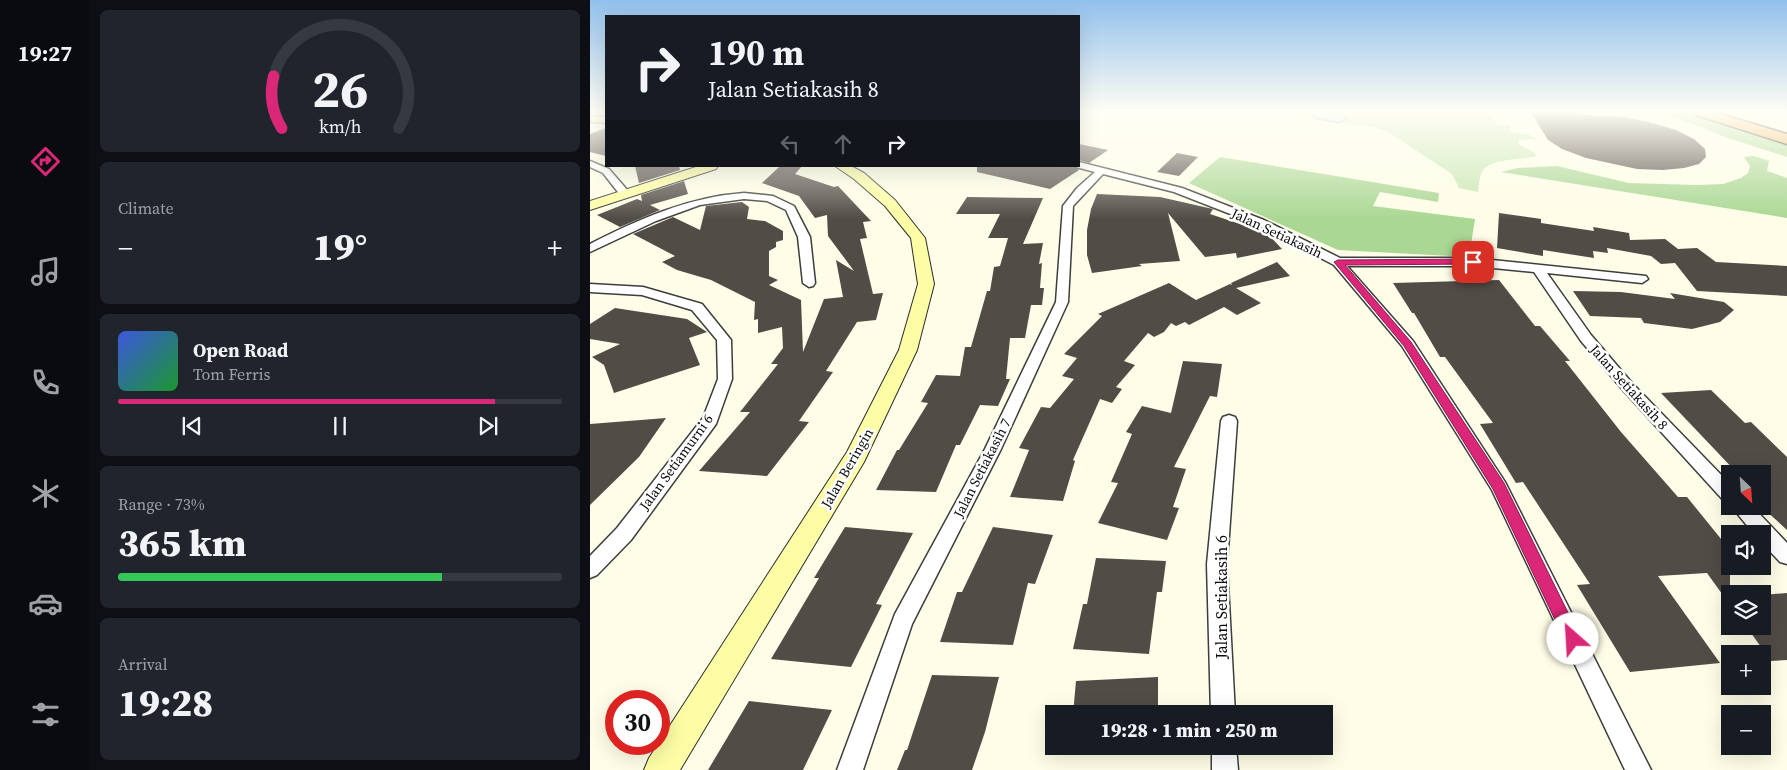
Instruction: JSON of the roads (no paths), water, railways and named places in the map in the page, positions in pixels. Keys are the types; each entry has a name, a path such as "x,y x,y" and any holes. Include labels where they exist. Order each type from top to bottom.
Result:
{"street":[{"path":"590,164 606,171 625,194"},
{"name":"Jalan Setiakasih","path":"1080,165 1178,190 1275,229 1338,262 1408,344 1499,487 1638,770"},
{"path":"590,206 698,167"},
{"path":"670,178 708,167"},
{"name":"Jalan Beringin","path":"661,770 856,456 908,350 926,284 918,238 890,203 859,176 843,167"},
{"name":"Jalan Setiakasih 7","path":"850,770 902,622 993,449 1062,302 1068,206 1081,190 1102,170"},
{"path":"590,248 629,228 685,206 736,195 768,198 790,208 804,238 809,283"},
{"path":"1338,262 1473,262 1642,279"},
{"name":"Jalan Setiakasih 8","path":"1539,270 1586,338 1627,386 1721,486"},
{"name":"Jalan Setiamurni 6","path":"590,288 643,291 697,307 724,340 725,379 710,420 624,534 590,569"},
{"name":"Jalan Setiakasih 6","path":"1223,705 1217,564 1229,421"},
{"path":"1748,515 1787,556"},
{"path":"1224,755 1225,770"}]}
